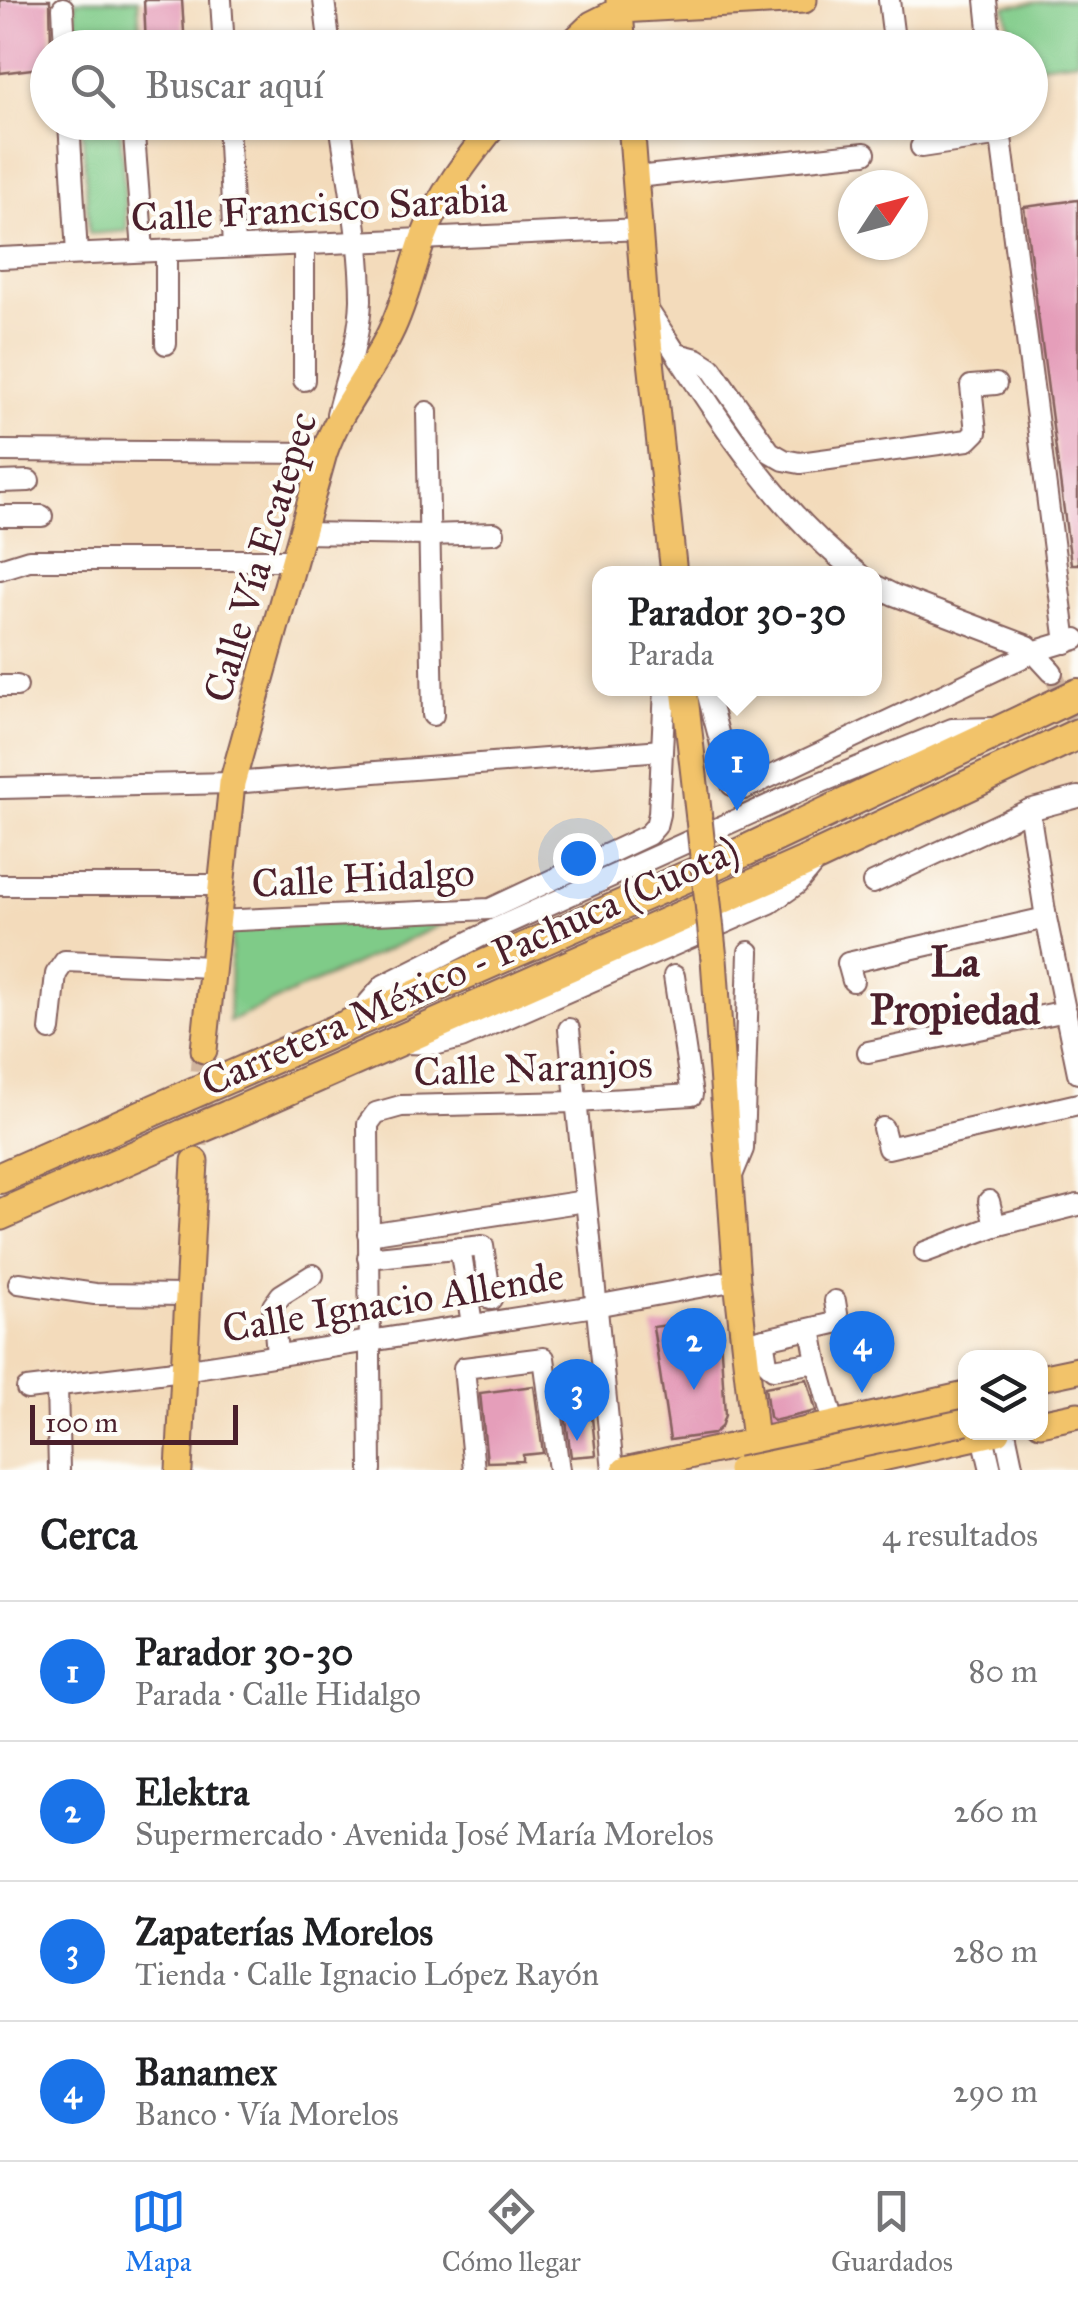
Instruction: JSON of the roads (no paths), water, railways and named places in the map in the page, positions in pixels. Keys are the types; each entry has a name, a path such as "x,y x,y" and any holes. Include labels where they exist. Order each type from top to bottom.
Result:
{"highway":[{"name":"Carretera México - Pachuca (Cuota)","path":"0,1178 723,860 1078,694"},
{"name":"Carretera México - Pachuca (Cuota)","path":"0,1214 189,1148 228,1116 823,853 1078,734"}],"main road":[{"path":"586,30 619,5 801,0"},
{"path":"619,5 622,30"},
{"name":"Calle Vía Ecatepec","path":"204,1050 232,783 324,453 335,421 391,332 438,205 483,140"},
{"path":"632,140 673,566"},
{"path":"685,696 714,959 738,1280 754,1341 759,1454"},
{"path":"179,1470 188,1295 189,1148"},
{"path":"1048,1376 1078,1370"},
{"path":"625,1470 759,1454 834,1424 958,1397"},
{"path":"1048,1403 1078,1397"},
{"path":"1048,1421 1078,1415"},
{"path":"740,1470 958,1435"},
{"path":"829,1470 958,1437"}],"street":[{"path":"221,0 223,30"},
{"path":"324,0 328,30"},
{"path":"889,0 893,30"},
{"path":"986,0 989,30"},
{"path":"63,8 64,30"},
{"path":"71,140 77,254"},
{"path":"134,140 143,251"},
{"path":"229,140 234,247"},
{"path":"335,421 361,302 343,140"},
{"path":"921,147 952,140"},
{"path":"708,696 726,769 732,784 744,789 1036,651 1072,641 1002,140"},
{"path":"636,177 865,152"},
{"name":"Calle Francisco Sarabia","path":"0,258 641,229"},
{"path":"304,245 304,380"},
{"path":"166,250 166,344"},
{"path":"645,305 760,478 824,546 850,566"},
{"path":"677,354 697,358 711,368 770,452 800,463 968,440 976,432 971,386 996,384"},
{"path":"427,412 434,715"},
{"path":"0,451 324,453"},
{"path":"0,482 30,481"},
{"path":"0,516 42,516"},
{"path":"300,533 494,533"},
{"path":"0,569 29,560 292,560"},
{"path":"882,588 1036,651 1052,672"},
{"name":"Calle Hidalgo","path":"216,921 490,909 648,835 656,826 658,814 664,696"},
{"path":"0,788 232,783 662,750"},
{"path":"873,883 1029,810 1078,797"},
{"path":"1029,810 1046,918 1078,1073"},
{"path":"0,886 220,886"},
{"path":"853,981 848,963 1046,918"},
{"path":"730,1178 742,1150 749,952"},
{"path":"50,1030 56,974 65,961 212,967"},
{"name":"Calle Naranjos","path":"368,1234 368,1124 376,1113 401,1106 692,1095 674,976"},
{"path":"868,1052 1066,1011"},
{"path":"569,1028 613,1470"},
{"path":"883,1128 888,1148 1078,1104"},
{"path":"988,1200 995,1226"},
{"path":"371,1470 368,1234 585,1201"},
{"path":"925,1252 995,1226 1078,1205"},
{"path":"368,1258 483,1246 491,1299"},
{"path":"460,1248 472,1324"},
{"path":"276,1354 273,1306 281,1295 313,1276"},
{"name":"Calle Ignacio Allende","path":"26,1390 183,1370 738,1280"},
{"path":"19,1283 95,1294 188,1295"},
{"path":"818,1362 773,1369 754,1341 837,1322 835,1302"},
{"path":"811,1329 834,1424"},
{"path":"474,1470 464,1368 544,1358 559,1470"},
{"path":"1048,1388 1078,1382"},
{"path":"58,1386 59,1470"},
{"path":"1048,1413 1078,1406"},
{"path":"678,1470 958,1407"},
{"path":"790,1470 958,1436"},
{"path":"985,1440 991,1470"},
{"path":"990,1440 1013,1470"}],"tunnel":[{"path":"1052,672 1078,727"},
{"path":"196,1145 204,1050"}],"place":[{"name":"Parador 30-30","path":"737,811"},
{"name":"Elektra","path":"694,1390"},
{"name":"Banamex","path":"862,1393"},
{"name":"Zapaterías Morelos","path":"577,1441"}],"district":[{"name":"La Propiedad","path":"955,986"}]}
